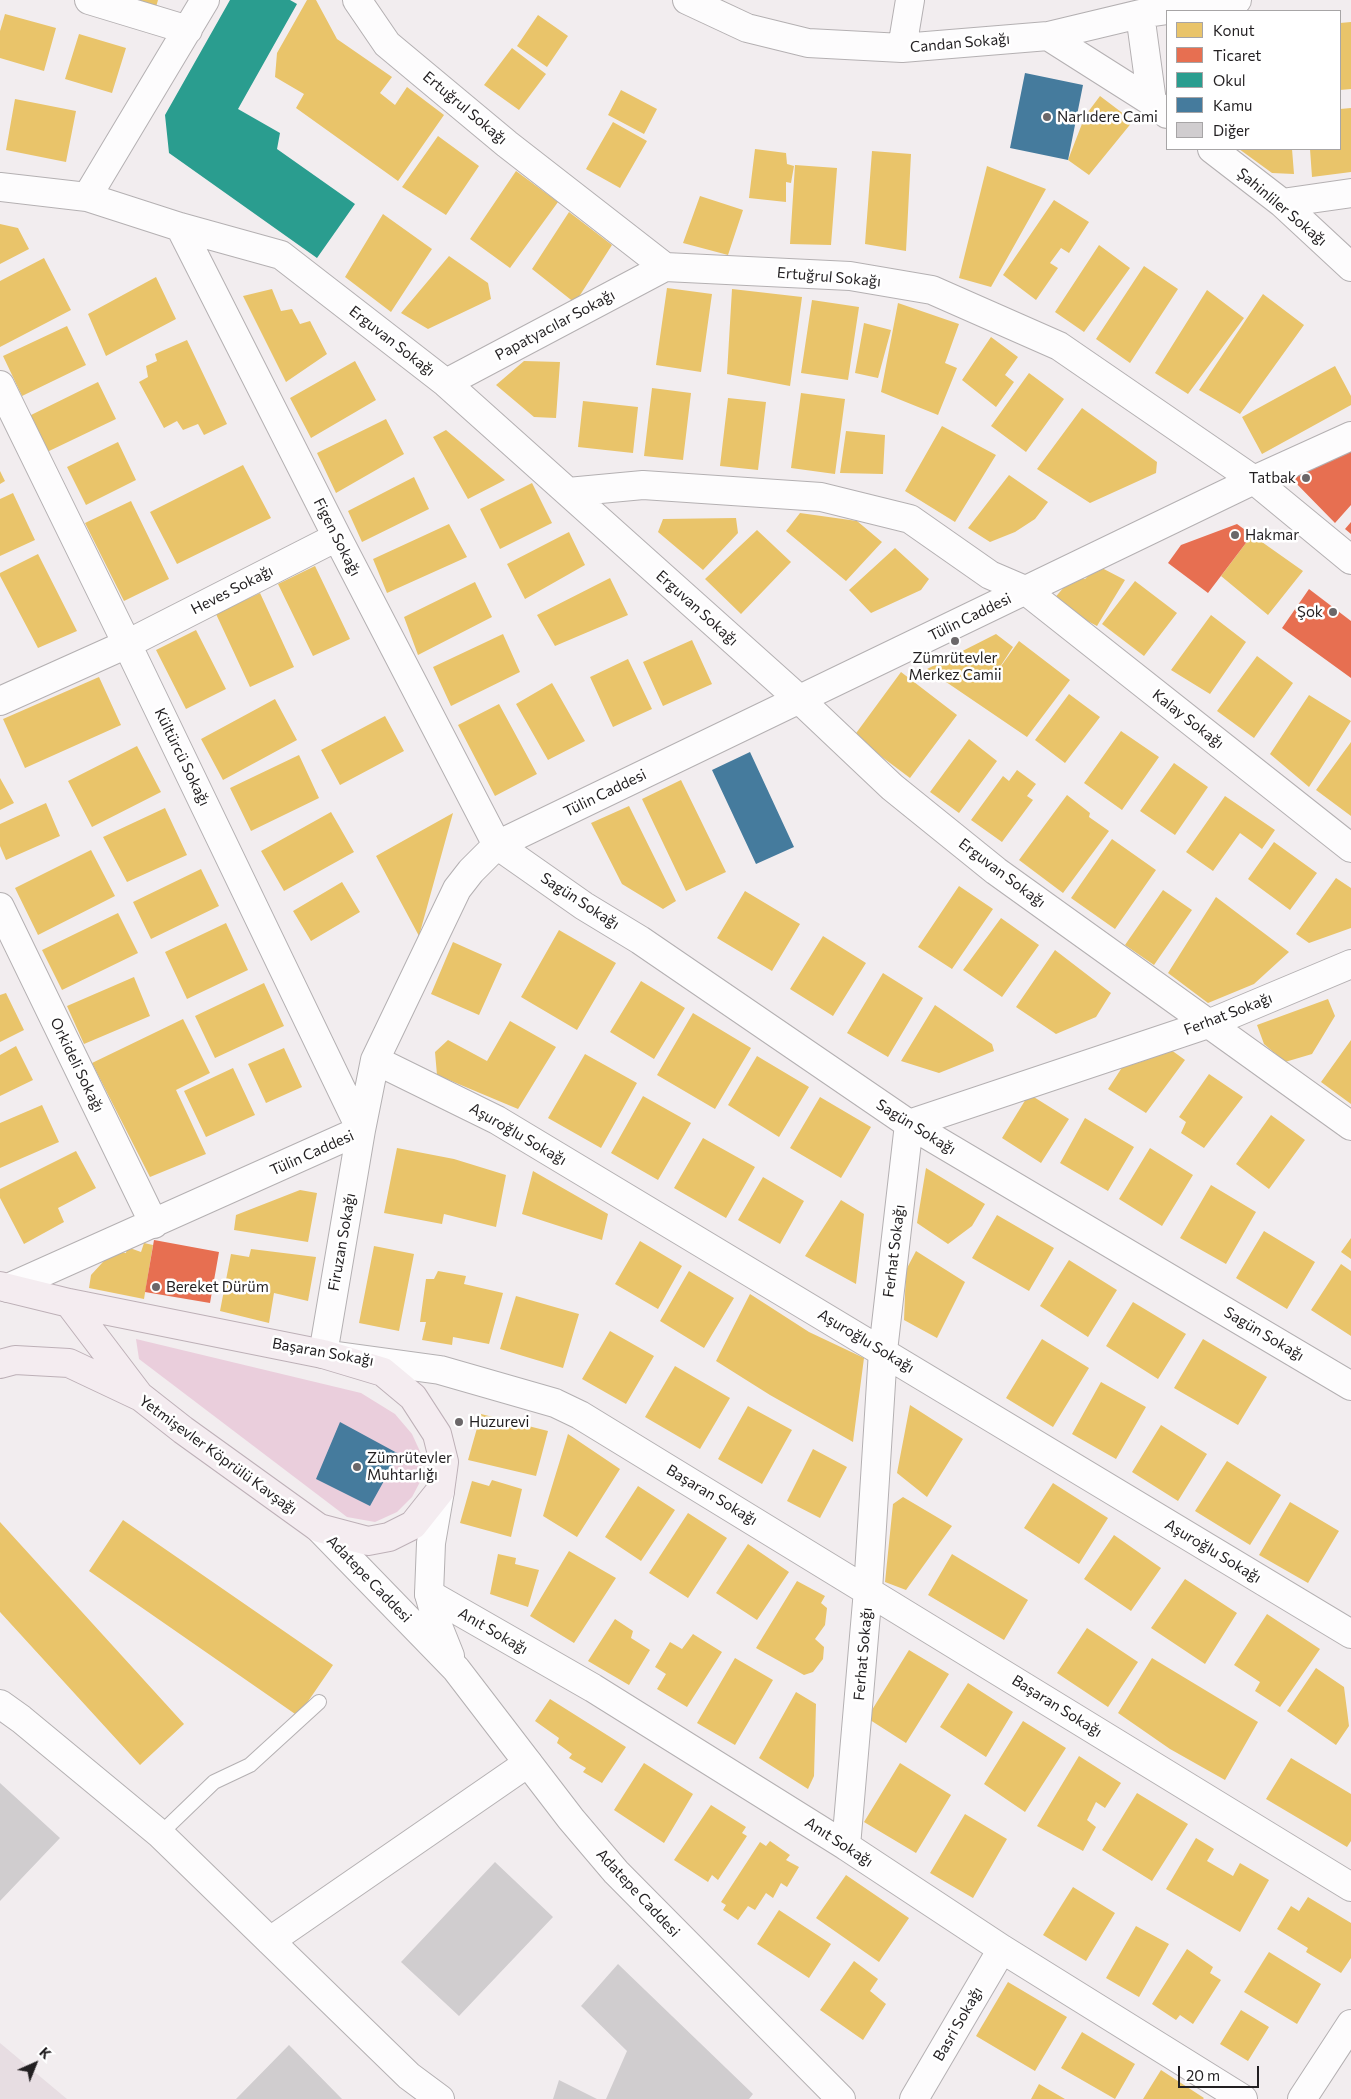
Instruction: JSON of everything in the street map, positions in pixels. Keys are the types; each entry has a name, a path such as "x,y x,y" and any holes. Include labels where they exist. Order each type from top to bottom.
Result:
{"main road":[{"name":"Başaran Sokağı","path":"3,1282 69,1304 323,1354"},
{"path":"69,1304 141,1398"},
{"name":"Adatepe Caddesi","path":"319,1528 368,1541 389,1537 413,1524 440,1491 444,1462 437,1434 413,1397 383,1372 323,1354"},
{"name":"Yetmişevler Köprülü Kavşağı","path":"0,1364 15,1360 69,1362 141,1398 319,1528"}],"street":[{"path":"89,0 188,30"},
{"path":"87,197 205,0"},
{"name":"Ertuğrul Sokağı","path":"357,0 387,44 507,144 664,267 850,276 932,290 1059,346 1254,480 1351,560"},
{"name":"Candan Sokağı","path":"687,0 747,28 808,42 902,48 1048,36 1182,4 1237,0"},
{"path":"902,48 910,0"},
{"path":"1140,14 1160,108"},
{"path":"1048,36 1160,108"},
{"name":"Şahinliler Sokağı","path":"1213,150 1282,203 1351,267"},
{"name":"Erguvan Sokağı","path":"0,187 87,197 180,227 281,254 446,383 799,699 892,787 996,871 1351,1126"},
{"path":"1282,203 1351,193"},
{"name":"Figen Sokağı","path":"180,227 337,537 497,845"},
{"name":"Papatyacılar Sokağı","path":"446,383 664,267"},
{"name":"Kültürcü Sokağı","path":"0,385 361,1130"},
{"name":"Tülin Caddesi","path":"3,1282 154,1224 361,1130 375,1060 456,890 470,871 497,845 1254,480 1351,436"},
{"name":"Kalay Sokağı","path":"568,492 643,485 821,497 910,519 990,575 1025,590 1351,848"},
{"name":"Heves Sokağı","path":"0,701 127,644 337,537"},
{"name":"Sagün Sokağı","path":"497,845 584,906 648,945 909,1124 1351,1386"},
{"name":"Orkideli Sokağı","path":"0,907 154,1224"},
{"name":"Ferhat Sokağı","path":"846,1846 868,1590 882,1351 909,1124 1208,1024 1351,964"},
{"name":"Aşuroğlu Sokağı","path":"375,1060 497,1120 1351,1634"},
{"name":"Firuzan Sokağı","path":"323,1354 361,1130"},
{"name":"Başaran Sokağı","path":"323,1354 440,1370 555,1403 580,1415 1351,1887"},
{"name":"Adatepe Caddesi","path":"440,1491 430,1543 429,1594 438,1626 456,1669"},
{"name":"Adatepe Caddesi","path":"319,1528 456,1669 571,1819 616,1872 841,2099"},
{"name":"Anıt Sokağı","path":"429,1594 593,1688 846,1846 1002,1949 1243,2099"},
{"path":"0,1704 21,1718 160,1834 409,2076 440,2099"},
{"path":"270,1941 528,1763"},
{"name":"Basri Sokağı","path":"914,2099 1002,1949"},
{"path":"1302,2099 1351,2024"}],"lane":[{"path":"160,1834 214,1782 250,1766 319,1702"}],"shaded area":[{"path":"136,1339 361,1393 395,1414 412,1434 423,1458 420,1482 412,1497 397,1512 375,1522 347,1517 139,1359"},
{"path":"0,2043 67,2099 0,2099"}],"building: Konut":[{"path":"137,0 158,0 156,7"},
{"path":"307,0 316,0 337,39 392,77 380,93 395,105 407,87 444,115 398,181 296,108 304,94 275,77 277,53"},
{"path":"5,14 56,28 44,71 0,58 0,31"},
{"path":"538,15 568,36 547,67 517,46"},
{"path":"1351,22 1351,89 1341,90 1341,23"},
{"path":"79,34 126,48 112,93 65,79"},
{"path":"512,48 546,74 519,110 484,85"},
{"path":"621,90 657,109 644,134 608,115"},
{"path":"1100,96 1133,121 1089,175 1068,160 1085,116"},
{"path":"15,99 76,111 66,162 6,150"},
{"path":"1351,108 1351,172 1312,177 1310,150 1341,150 1341,109"},
{"path":"613,122 647,141 620,188 586,169"},
{"path":"438,136 479,166 446,215 402,187"},
{"path":"755,149 786,153 787,164 794,166 791,183 786,182 786,202 749,198"},
{"path":"1240,150 1292,150 1294,174 1272,173"},
{"path":"872,151 911,154 906,251 865,244"},
{"path":"795,165 837,168 831,245 790,244"},
{"path":"987,166 1046,189 991,287 959,278"},
{"path":"516,171 558,202 510,268 470,239"},
{"path":"700,196 743,210 728,255 683,243"},
{"path":"1054,200 1089,222 1069,253 1061,248 1050,263 1058,268 1036,300 1003,275"},
{"path":"569,212 612,245 575,303 532,269"},
{"path":"383,214 432,249 391,312 345,277"},
{"path":"0,224 18,228 29,249 0,264"},
{"path":"1099,245 1130,268 1084,332 1055,312"},
{"path":"449,256 488,283 491,299 428,329 401,313"},
{"path":"44,258 71,310 0,347 0,281"},
{"path":"1144,266 1178,289 1130,363 1096,339"},
{"path":"156,277 176,319 106,356 88,314"},
{"path":"667,288 712,294 701,372 656,365"},
{"path":"272,289 281,311 292,309 300,324 310,321 327,354 286,382 243,296"},
{"path":"732,289 802,297 790,386 727,374"},
{"path":"1207,290 1244,318 1188,394 1155,373"},
{"path":"1263,294 1304,325 1240,414 1199,390"},
{"path":"812,300 859,307 848,380 801,373"},
{"path":"898,303 959,324 945,363 957,368 938,415 881,392"},
{"path":"864,323 891,330 878,378 855,373"},
{"path":"67,326 86,365 22,396 3,356"},
{"path":"991,337 1018,357 1005,375 1014,382 996,407 962,380"},
{"path":"187,340 227,424 204,435 198,424 183,430 177,421 164,428 139,382 148,377 146,366 157,361 155,354"},
{"path":"355,361 376,400 311,438 290,398"},
{"path":"524,361 560,362 556,418 534,417 496,385"},
{"path":"1335,366 1351,396 1351,405 1262,454 1242,417"},
{"path":"1029,373 1064,399 1026,452 991,426"},
{"path":"98,382 116,419 47,452 29,416"},
{"path":"652,388 691,393 683,460 644,456"},
{"path":"801,393 845,399 835,474 791,468"},
{"path":"728,398 766,402 758,470 720,466"},
{"path":"583,401 638,407 633,453 578,447"},
{"path":"1082,408 1157,462 1156,473 1090,503 1037,469"},
{"path":"386,419 404,454 336,493 317,453"},
{"path":"942,426 996,455 955,522 905,491"},
{"path":"446,430 505,480 468,499 433,437"},
{"path":"846,431 885,435 883,474 840,473"},
{"path":"118,442 136,480 86,505 67,467"},
{"path":"243,465 271,518 177,564 150,512"},
{"path":"0,471 5,481 0,484"},
{"path":"1009,475 1048,502 1035,519 1015,532 990,542 968,528"},
{"path":"414,477 429,509 362,542 348,511"},
{"path":"532,483 552,523 500,549 480,509"},
{"path":"13,493 35,540 0,556 0,499"},
{"path":"131,501 169,579 124,601 85,523"},
{"path":"800,513 857,521 882,542 846,581 786,531"},
{"path":"736,518 738,533 703,570 658,532 663,519"},
{"path":"449,524 467,557 387,593 373,559"},
{"path":"757,530 791,562 741,614 705,579"},
{"path":"569,532 585,565 525,599 507,564"},
{"path":"1252,535 1303,571 1268,615 1221,576"},
{"path":"895,548 929,579 921,590 871,613 849,590"},
{"path":"38,554 77,631 38,648 0,573"},
{"path":"315,566 350,639 313,656 278,584"},
{"path":"1098,566 1125,580 1097,626 1051,602 1073,577 1085,579"},
{"path":"610,578 628,615 555,646 537,615"},
{"path":"1135,581 1177,613 1144,656 1102,624"},
{"path":"475,582 492,617 418,655 404,617"},
{"path":"260,593 294,667 250,687 216,614"},
{"path":"1211,615 1246,642 1210,694 1171,670"},
{"path":"196,630 226,689 186,709 156,650"},
{"path":"503,634 520,672 451,706 433,667"},
{"path":"996,634 1013,647 994,676 1019,641 1070,680 1027,737 927,669"},
{"path":"692,640 712,684 663,706 643,662"},
{"path":"1257,656 1293,683 1254,738 1217,711"},
{"path":"628,659 652,709 613,727 590,677"},
{"path":"901,672 957,715 910,778 854,736"},
{"path":"99,677 121,725 25,768 3,719"},
{"path":"552,683 585,741 548,760 516,704"},
{"path":"1069,694 1100,717 1065,763 1035,740"},
{"path":"1309,695 1351,721 1309,787 1270,754"},
{"path":"275,699 297,740 223,780 201,739"},
{"path":"499,704 537,774 495,796 458,725"},
{"path":"385,716 404,751 340,785 321,750"},
{"path":"1121,731 1159,757 1122,810 1084,783"},
{"path":"969,739 997,761 959,813 930,792"},
{"path":"1351,742 1351,816 1316,790"},
{"path":"137,746 161,792 92,827 68,781"},
{"path":"299,755 319,798 251,831 230,788"},
{"path":"1174,763 1208,787 1175,835 1140,811"},
{"path":"1017,770 1036,784 1027,796 1033,800 1002,842 971,820 1003,776 1009,781"},
{"path":"0,778 14,803 0,810"},
{"path":"681,780 726,872 686,891 642,799"},
{"path":"1067,795 1090,813 1089,817 1109,831 1063,893 1019,860"},
{"path":"1225,796 1275,830 1262,849 1240,833 1213,871 1186,852"},
{"path":"46,803 60,836 6,860 0,846 0,824"},
{"path":"629,806 676,901 663,909 622,884 591,823"},
{"path":"165,808 187,855 127,882 103,837"},
{"path":"331,812 354,852 284,891 261,851"},
{"path":"453,813 419,936 376,856"},
{"path":"1112,839 1156,870 1115,929 1071,898"},
{"path":"1274,842 1317,873 1290,910 1248,879"},
{"path":"91,850 115,896 38,935 15,888"},
{"path":"201,869 219,906 151,939 133,902"},
{"path":"1336,878 1351,888 1351,928 1309,943 1296,934"},
{"path":"342,882 360,912 311,941 293,911"},
{"path":"959,886 993,909 952,969 918,947"},
{"path":"1163,890 1192,910 1154,965 1125,945"},
{"path":"745,891 800,924 772,971 717,938"},
{"path":"1216,897 1289,952 1254,984 1208,1003 1168,973"},
{"path":"118,913 138,953 62,990 42,950"},
{"path":"1001,918 1039,945 1002,997 963,970"},
{"path":"226,923 248,970 187,999 165,952"},
{"path":"559,930 616,963 577,1030 521,997"},
{"path":"823,936 866,963 833,1016 790,989"},
{"path":"453,942 502,964 479,1015 431,994"},
{"path":"1055,950 1111,993 1096,1017 1056,1034 1016,1007"},
{"path":"883,973 923,998 888,1057 847,1033"},
{"path":"134,977 150,1016 84,1044 67,1006"},
{"path":"641,981 685,1008 654,1059 610,1032"},
{"path":"264,983 284,1026 215,1058 195,1016"},
{"path":"6,993 24,1030 0,1042 0,995"},
{"path":"1328,999 1335,1016 1312,1054 1285,1062 1264,1044 1257,1025"},
{"path":"935,1005 992,1044 994,1051 939,1073 901,1061"},
{"path":"693,1013 751,1048 715,1109 657,1075"},
{"path":"183,1019 210,1073 176,1090 206,1154 150,1177 92,1063"},
{"path":"510,1021 556,1047 518,1109 437,1075 435,1052 448,1040 487,1061"},
{"path":"1351,1040 1351,1104 1321,1082"},
{"path":"16,1046 33,1080 0,1096 0,1055"},
{"path":"1167,1047 1185,1060 1146,1113 1108,1089 1123,1066"},
{"path":"284,1048 302,1087 266,1103 248,1064"},
{"path":"585,1054 637,1083 601,1148 548,1118"},
{"path":"757,1056 809,1087 779,1137 728,1105"},
{"path":"233,1068 255,1115 206,1137 184,1091"},
{"path":"1209,1074 1243,1097 1204,1148 1181,1133 1186,1122 1179,1117"},
{"path":"1029,1094 1069,1119 1041,1163 1002,1138"},
{"path":"643,1096 691,1123 658,1180 611,1153"},
{"path":"820,1097 871,1127 841,1178 790,1148"},
{"path":"42,1105 59,1142 0,1168 0,1123"},
{"path":"1271,1115 1305,1140 1269,1189 1236,1164"},
{"path":"1085,1118 1134,1147 1108,1191 1060,1163"},
{"path":"703,1138 755,1167 726,1218 674,1188"},
{"path":"397,1148 454,1159 506,1175 496,1227 444,1214 442,1224 384,1213"},
{"path":"1150,1148 1193,1175 1162,1226 1119,1199"},
{"path":"76,1151 96,1188 58,1208 64,1222 24,1244 0,1198 0,1189"},
{"path":"926,1168 985,1204 972,1226 948,1244 917,1223"},
{"path":"533,1171 608,1214 602,1240 522,1214"},
{"path":"763,1177 804,1201 780,1244 738,1220"},
{"path":"1211,1185 1256,1212 1226,1264 1180,1238"},
{"path":"300,1190 317,1193 308,1242 234,1230 236,1215"},
{"path":"841,1200 864,1214 856,1284 805,1256"},
{"path":"997,1215 1054,1248 1029,1291 972,1258"},
{"path":"1264,1231 1315,1262 1287,1309 1236,1278"},
{"path":"1351,1238 1351,1259 1341,1252"},
{"path":"640,1241 682,1266 658,1309 615,1284"},
{"path":"144,1243 153,1245 144,1299 89,1288 91,1275 113,1251 126,1253 127,1247 141,1252"},
{"path":"374,1246 414,1254 399,1331 359,1323"},
{"path":"251,1249 316,1257 308,1301 274,1293 269,1323 220,1311 231,1254 249,1257"},
{"path":"916,1251 965,1282 937,1338 904,1320 906,1270"},
{"path":"1069,1260 1117,1290 1088,1337 1040,1306"},
{"path":"1341,1264 1351,1271 1351,1336 1311,1310"},
{"path":"438,1271 466,1276 464,1284 503,1293 489,1344 453,1337 452,1345 422,1340 426,1322 420,1322 426,1279 434,1279"},
{"path":"689,1271 734,1298 704,1348 660,1321"},
{"path":"750,1294 809,1332 864,1358 853,1442 770,1395 716,1361"},
{"path":"516,1296 579,1314 563,1368 500,1349"},
{"path":"1133,1302 1186,1334 1158,1379 1106,1346"},
{"path":"610,1331 654,1356 626,1404 582,1379"},
{"path":"1042,1339 1089,1368 1053,1427 1006,1398"},
{"path":"1203,1339 1267,1377 1238,1425 1174,1388"},
{"path":"675,1366 730,1398 700,1449 645,1417"},
{"path":"1101,1382 1146,1407 1116,1459 1072,1434"},
{"path":"910,1405 963,1439 927,1497 897,1473"},
{"path":"748,1406 792,1430 762,1484 718,1459"},
{"path":"481,1414 548,1431 536,1476 468,1460"},
{"path":"1161,1425 1207,1454 1178,1501 1132,1472"},
{"path":"568,1434 620,1469 577,1537 543,1516"},
{"path":"813,1449 847,1467 820,1518 787,1501"},
{"path":"1227,1461 1281,1495 1250,1545 1195,1511"},
{"path":"492,1480 522,1489 511,1537 460,1523 472,1481 489,1486"},
{"path":"1053,1483 1108,1518 1079,1564 1024,1528"},
{"path":"638,1486 675,1510 641,1561 605,1537"},
{"path":"903,1497 952,1526 906,1590 885,1582 893,1504"},
{"path":"1290,1502 1339,1531 1308,1583 1259,1555"},
{"path":"688,1513 727,1538 688,1598 649,1573"},
{"path":"123,1520 333,1665 298,1716 89,1571"},
{"path":"0,1522 184,1724 140,1765 0,1612"},
{"path":"1114,1535 1161,1568 1131,1611 1084,1579"},
{"path":"748,1544 789,1572 757,1620 716,1593"},
{"path":"569,1551 616,1578 574,1643 530,1616"},
{"path":"498,1554 516,1558 515,1564 539,1570 528,1607 490,1594"},
{"path":"952,1554 1028,1600 1004,1640 928,1595"},
{"path":"1185,1579 1237,1613 1205,1664 1151,1628"},
{"path":"797,1581 825,1596 821,1603 827,1608 825,1625 815,1639 824,1647 823,1659 813,1672 804,1675 756,1648"},
{"path":"1267,1614 1320,1649 1280,1707 1255,1691 1260,1682 1234,1665"},
{"path":"615,1619 633,1631 631,1638 650,1650 629,1685 588,1661"},
{"path":"1087,1628 1138,1662 1108,1707 1057,1673"},
{"path":"693,1634 722,1652 687,1707 657,1689 666,1674 655,1667 670,1642 682,1649"},
{"path":"909,1650 949,1674 906,1743 867,1718"},
{"path":"735,1658 773,1680 735,1745 697,1723"},
{"path":"1152,1658 1258,1722 1225,1780 1170,1749 1118,1713"},
{"path":"1316,1668 1344,1687 1349,1726 1336,1745 1287,1711"},
{"path":"968,1683 1013,1712 986,1757 940,1727"},
{"path":"796,1692 816,1704 814,1776 808,1789 759,1758"},
{"path":"550,1699 626,1747 602,1783 583,1772 586,1768 569,1758 572,1754 557,1743 559,1738 535,1721"},
{"path":"1023,1721 1066,1748 1025,1812 984,1784"},
{"path":"1079,1756 1121,1783 1105,1808 1096,1802 1087,1820 1096,1827 1083,1851 1037,1826"},
{"path":"1291,1758 1351,1794 1351,1841 1347,1847 1266,1799"},
{"path":"644,1763 693,1794 664,1843 614,1810"},
{"path":"900,1763 951,1795 916,1853 864,1822"},
{"path":"1137,1793 1188,1824 1152,1881 1102,1850"},
{"path":"711,1805 746,1827 742,1833 747,1836 718,1880 712,1875 708,1882 674,1860"},
{"path":"965,1814 1007,1839 973,1898 930,1873"},
{"path":"1196,1838 1214,1849 1207,1861 1233,1876 1240,1863 1269,1880 1240,1932 1166,1889"},
{"path":"770,1841 790,1855 786,1860 799,1867 787,1887 781,1883 773,1898 766,1893 755,1910 748,1906 738,1920 723,1910 726,1905 721,1902 760,1842 766,1846"},
{"path":"846,1875 909,1918 879,1962 816,1918"},
{"path":"1073,1887 1115,1913 1086,1961 1043,1935"},
{"path":"1308,1897 1351,1923 1351,1958 1341,1973 1306,1952 1308,1948 1277,1929 1291,1906 1299,1911"},
{"path":"779,1910 831,1944 809,1978 757,1944"},
{"path":"1136,1926 1169,1944 1139,1997 1106,1978"},
{"path":"1187,1949 1213,1967 1210,1973 1221,1980 1193,2024 1180,2015 1176,2020 1152,2004"},
{"path":"1269,1952 1321,1984 1297,2024 1244,1992"},
{"path":"854,1961 878,1979 870,1991 886,2004 863,2040 820,2010"},
{"path":"1008,1982 1067,2017 1035,2071 976,2036"},
{"path":"1241,2010 1269,2027 1248,2061 1220,2044"},
{"path":"1082,2032 1135,2064 1115,2099 1061,2068"},
{"path":"1161,2070 1204,2098 1143,2099"},
{"path":"1039,2084 1065,2099 1031,2099"}],"building: Ticaret":[{"path":"1347,447 1351,452 1351,505 1335,523 1290,477"},
{"path":"1351,522 1351,534 1345,529"},
{"path":"1237,524 1252,535 1208,593 1168,563 1181,545"},
{"path":"1309,589 1351,621 1351,678 1282,628"},
{"path":"154,1240 219,1252 210,1303 145,1292"}],"building: Okul":[{"path":"230,0 290,0 297,4 238,109 280,133 277,149 355,204 317,258 169,153 165,115"}],"building: Kamu":[{"name":"Narlıdere Cami","path":"1025,73 1083,85 1068,160 1010,148"},
{"path":"750,752 794,847 756,864 712,770"},
{"name":"Zümrütevler Muhtarlığı","path":"340,1422 399,1454 370,1506 316,1479"}],"building: Diğer":[{"path":"0,1783 60,1838 0,1901"},
{"path":"495,1862 553,1917 459,2016 401,1962"},
{"path":"618,1964 753,2094 749,2099 606,2099 627,2051 581,2006"},
{"path":"289,2045 342,2099 236,2099"},
{"path":"559,2080 597,2099 553,2099"}],"place":[{"name":"Narlıdere Cami","path":"1047,117"},
{"name":"Tatbak","path":"1306,478"},
{"name":"Hakmar","path":"1235,535"},
{"name":"Şok","path":"1333,612"},
{"name":"Zümrütevler Merkez Camii","path":"955,641"},
{"name":"Bereket Dürüm","path":"156,1287"},
{"name":"Huzurevi","path":"459,1422"},
{"name":"Zümrütevler Muhtarlığı","path":"357,1467"}]}
